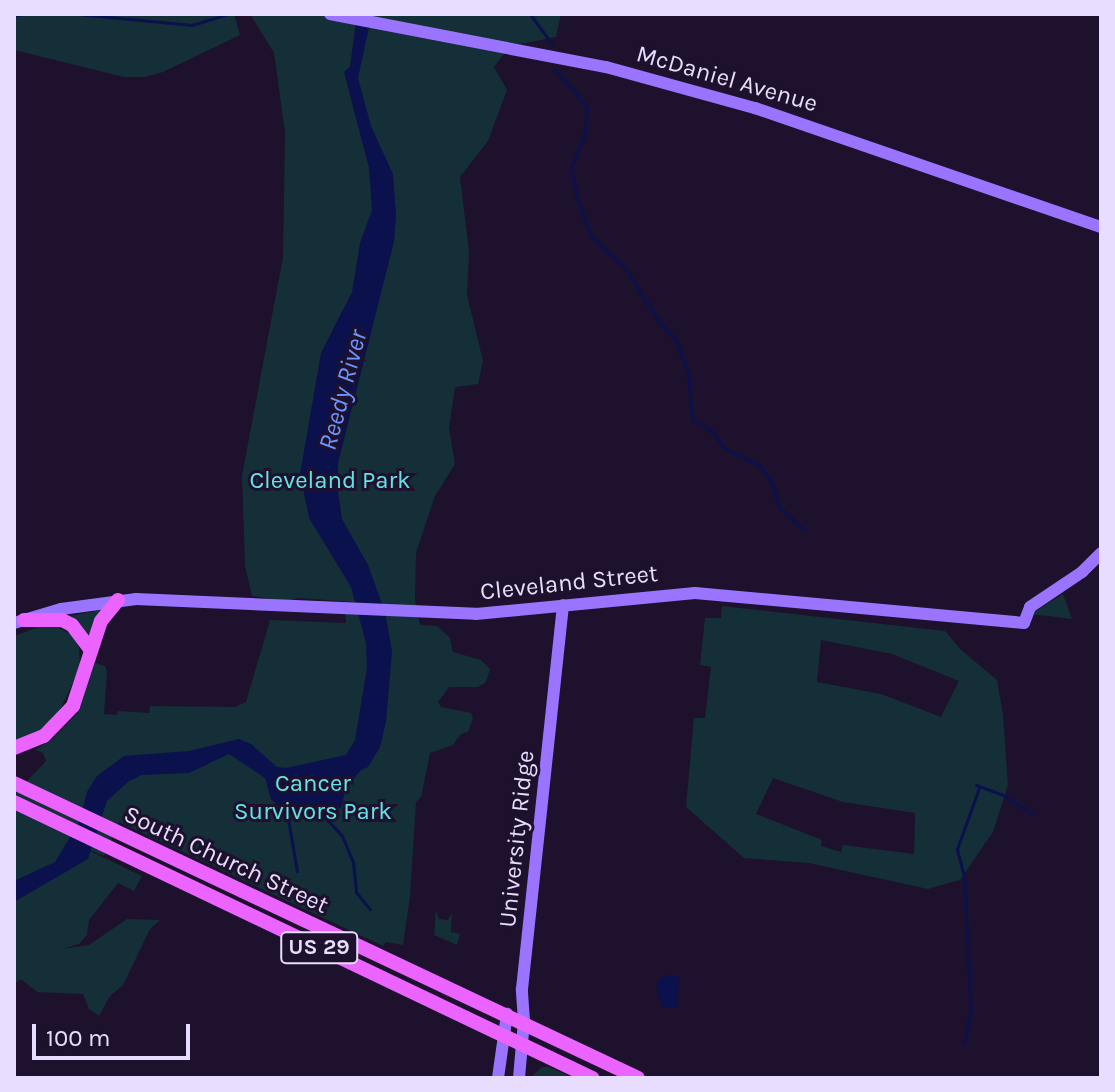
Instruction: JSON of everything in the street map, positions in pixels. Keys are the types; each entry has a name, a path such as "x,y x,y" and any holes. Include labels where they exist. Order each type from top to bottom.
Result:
{"main road":[{"path":"14,748 44,736 67,715 82,687 90,649 101,621 118,600"},
{"path":"19,622 62,620 72,625 90,649"},
{"name":"South Church Street","path":"14,783 66,809 121,844 592,1078"},
{"name":"South Church Street","path":"14,802 59,824 121,844 524,1021 638,1078"},
{"path":"14,810 42,817"}],"street":[{"name":"McDaniel Avenue","path":"333,14 606,67 755,108 1101,227"},
{"name":"Cleveland Street","path":"19,622 61,609 118,600 161,599 476,614 695,593 1024,623 1030,607 1082,572 1101,553"},
{"name":"University Ridge","path":"519,1078 524,1021 522,989 563,605"},
{"path":"498,1078 507,1014"}],"green space":[{"path":"14,14 234,14 240,35 163,72 145,77 124,77 14,50"},
{"path":"250,14 561,14 556,37 510,46 494,67 507,90 488,141 460,177 469,252 467,295 483,361 478,384 455,387 449,428 455,464 435,496 416,553 415,600 420,625 437,626 450,638 453,652 481,660 490,669 486,682 478,687 449,687 438,702 441,707 471,713 473,718 468,732 461,734 453,745 430,753 421,797 416,802 410,897 403,945 386,942 383,946 119,822 104,856 69,841 142,876 134,891 118,883 89,920 87,935 79,944 62,949 89,945 127,919 160,920 150,929 123,985 110,996 99,1016 89,1009 83,994 37,992 21,979 14,984 14,795 46,761 43,753 35,750 54,738 78,713 95,663 105,666 107,673 104,714 117,715 118,711 149,713 150,706 235,707 246,702 270,620 346,623 344,602 381,604 299,598 285,601 252,596 245,566 242,476 283,257 285,132 274,53"},
{"path":"1063,594 1072,619 1031,614"},
{"path":"722,606 945,631 961,650 997,680 1008,785 993,832 960,880 928,889 809,863 744,858 686,807 694,718 705,718 711,667 700,665 705,618 721,618","holes":["821,640 892,654 959,681 941,717 881,694 817,682","773,778 843,802 915,813 914,854 843,845 841,852 821,846 822,840 756,814"]},
{"path":"102,610 89,641 81,625 69,616"},
{"path":"42,626 57,627 71,634 79,647 80,668 57,716 39,730 14,742 14,636"},
{"path":"436,910 439,919 448,920 452,912 451,932 460,934 457,945 434,935"},
{"path":"542,1067 549,1067 574,1078 530,1078"}],"water":[{"name":"Reedy River","path":"357,14 372,14 358,78 371,126 393,174 396,215 394,242 338,463 338,492 342,519 368,565 385,612 392,651 386,722 380,747 368,767 361,770 346,788 341,808 301,816 288,814 279,807 271,799 265,778 229,754 189,773 142,775 129,781 107,801 88,859 14,902 14,881 55,862 79,822 87,792 97,776 124,756 189,751 239,739 251,744 277,767 286,768 346,755 355,740 367,668 366,643 351,587 309,518 300,474 321,353 352,292 360,243 372,210 369,168 344,72 350,67"},
{"path":"665,975 679,977 677,1008 663,1007 657,995 658,981"}],"waterway":[{"path":"14,15 25,14"},
{"path":"78,14 192,25 228,14"},
{"path":"530,14 552,44"},
{"path":"556,71 587,106 585,133 571,167 576,195 591,236 625,268 658,320 675,339 688,371 692,420 711,430 724,448 759,465 771,481 779,506 803,529"},
{"path":"976,785 1001,794 1031,813"},
{"path":"964,1043 971,1011 964,876 957,849 979,788"},
{"path":"319,811 342,836 353,862 356,892 370,909"},
{"path":"287,813 297,871"}],"park label":[{"name":"Cleveland Park","path":"330,481"},
{"name":"Cancer Survivors Park","path":"313,798"}]}
